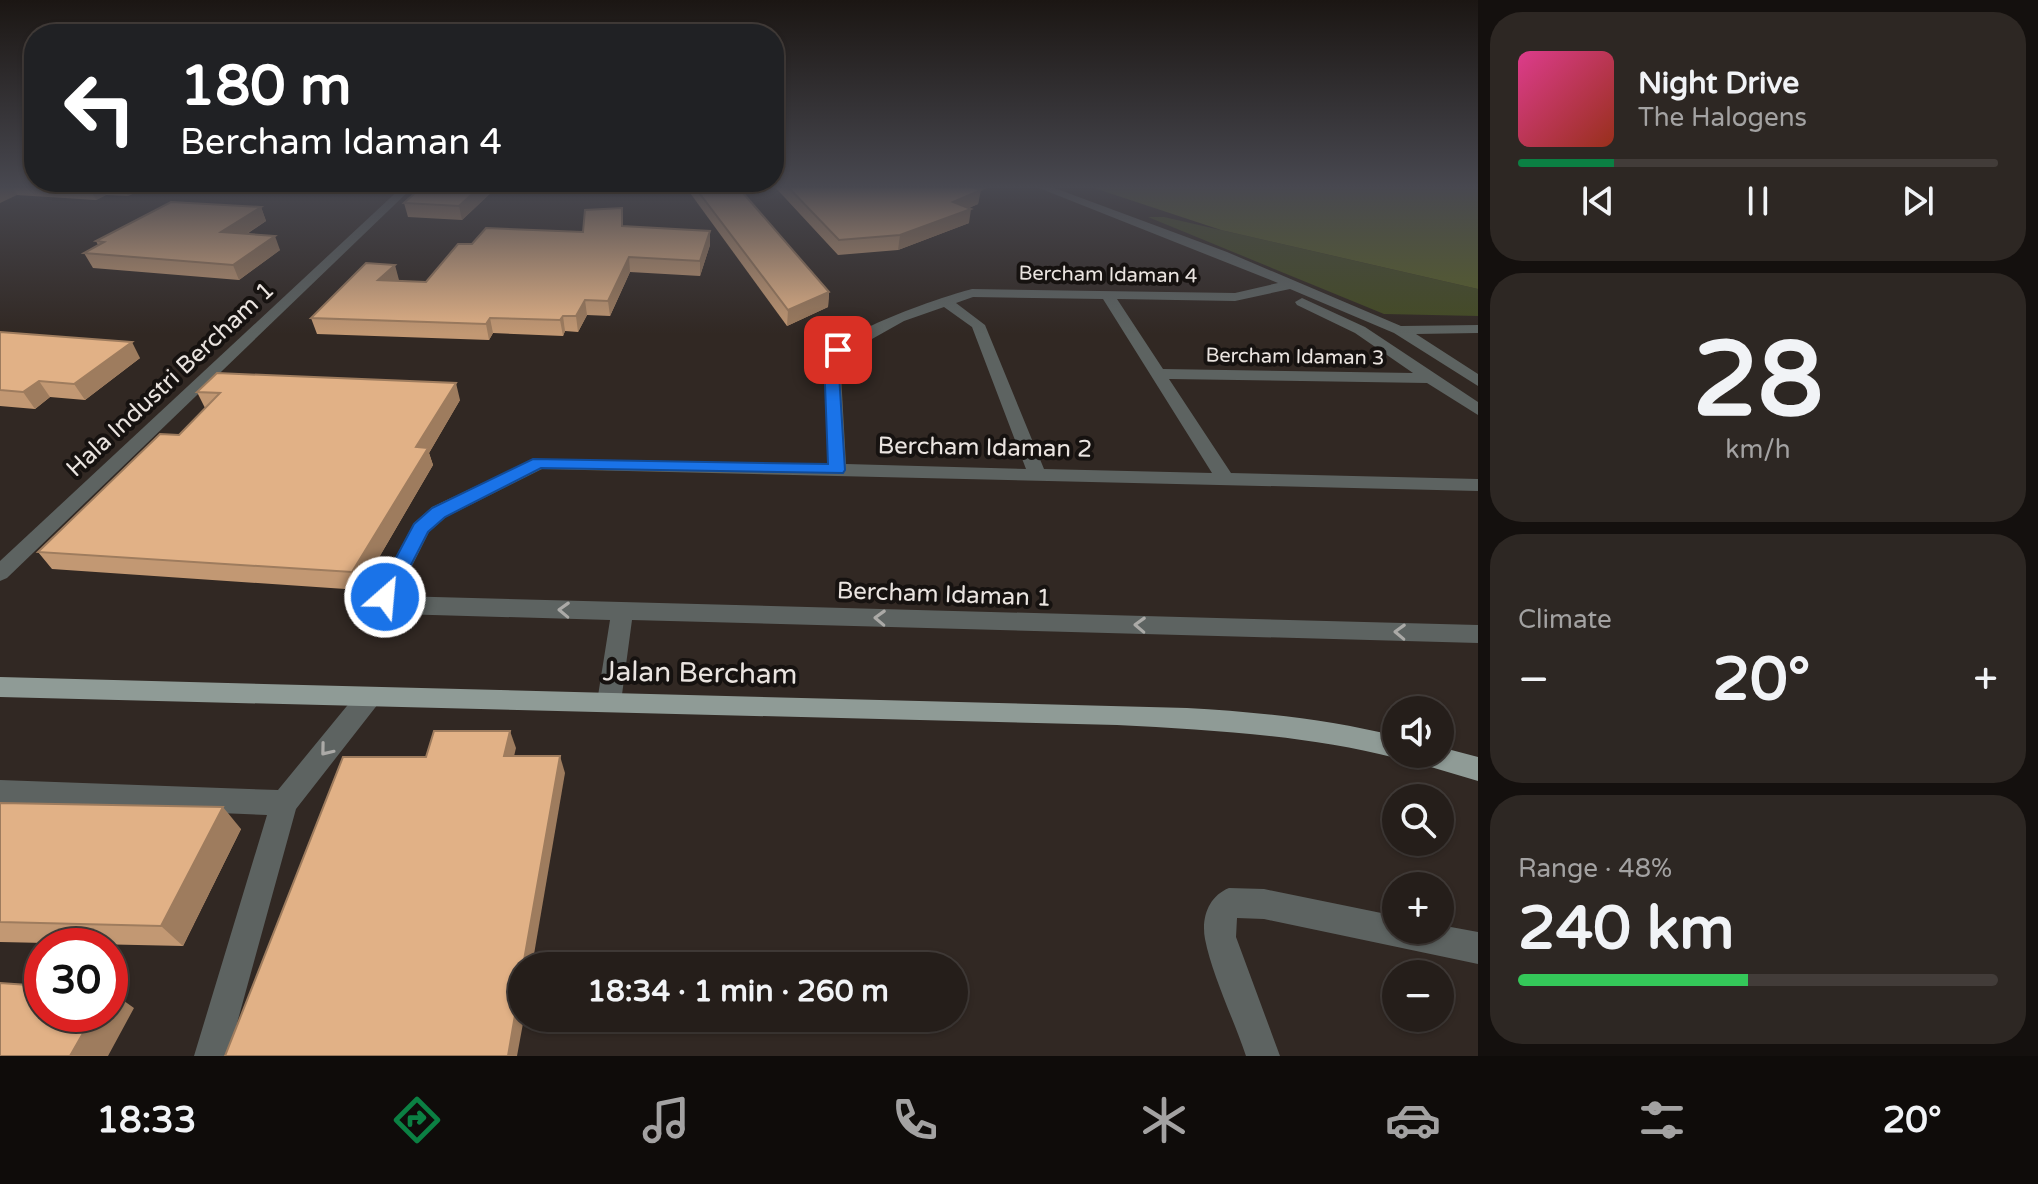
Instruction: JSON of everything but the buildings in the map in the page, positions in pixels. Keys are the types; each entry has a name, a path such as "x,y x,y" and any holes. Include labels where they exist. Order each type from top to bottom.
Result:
{"main road":[{"name":"Jalan Bercham","path":"0,687 1117,715 1258,723 1361,737 1382,743"},
{"path":"1454,762 1478,769"}],"street":[{"name":"Hala Industri Bercham 1","path":"0,573 357,235"},
{"path":"1174,235 1399,330 1478,381"},
{"name":"Bercham Idaman 4","path":"837,470 831,382 833,353 899,318 972,293 1235,297 1293,284"},
{"path":"1273,289 1360,330 1478,410"},
{"path":"1107,294 1225,479"},
{"path":"944,301 978,325 1037,474"},
{"path":"1399,330 1478,329"},
{"name":"Bercham Idaman 3","path":"1159,374 1431,378"},
{"name":"Bercham Idaman 2","path":"408,606 391,604 385,597 421,528 439,512 539,463 1478,485"},
{"name":"Bercham Idaman 1","path":"408,606 1478,634"},
{"path":"609,702 622,611"},
{"path":"211,1056 284,803 369,697"},
{"path":"0,792 284,803"},
{"path":"1263,1056 1220,937 1222,910 1229,903 1264,904 1478,948"}],"green space":[{"path":"1192,235 1244,235 1478,289 1478,316 1384,314"},
{"path":"1244,235 1478,235 1478,289"}],"route":[{"path":"385,597 421,528 439,512 539,463 837,470 831,358 838,350"}]}
